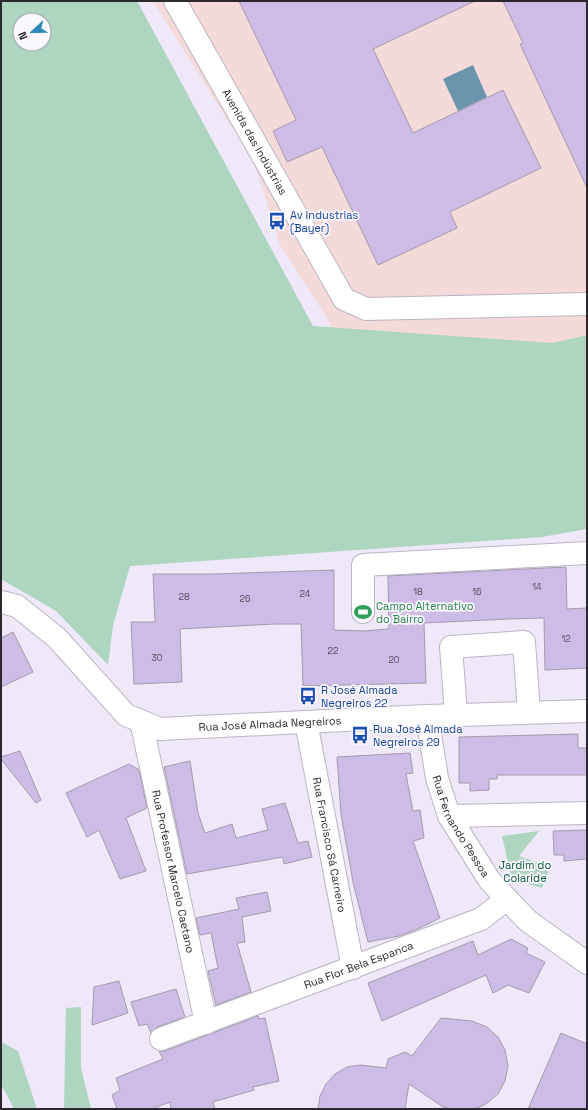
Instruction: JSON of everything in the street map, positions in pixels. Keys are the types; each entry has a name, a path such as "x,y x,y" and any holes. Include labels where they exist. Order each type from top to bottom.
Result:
{"street":[{"name":"Avenida das Indústrias","path":"175,1 344,299 366,309 587,304"},
{"path":"363,612 363,565 587,553"},
{"name":"Rua José Almada Negreiros","path":"1,602 17,606 57,638 126,715 160,729 456,714 587,711"},
{"path":"456,714 451,646 524,642 529,712"},
{"name":"Rua Fernando Pessoa","path":"427,716 437,778 449,816 490,881 528,920 587,963"},
{"name":"Rua Professor Marcelo Caetano","path":"141,721 206,1023"},
{"name":"Rua Francisco Sá Carneiro","path":"306,722 353,968"},
{"path":"449,816 587,813"},
{"name":"Rua Flor Bela Espanca","path":"161,1039 481,919 507,899"}],"shaded area":[{"path":"153,1 587,1 587,345 426,338 333,328 279,243 255,164"}],"green space":[{"path":"1,1 137,1 313,326 553,343 587,335 587,529 542,537 130,566 113,625 108,665 56,611 1,579"},
{"name":"Jardim do Colaride","path":"539,831 519,856 550,867 542,888 512,879 502,836"},
{"path":"81,1007 81,1068 91,1109 64,1109 66,1008"},
{"path":"1,1042 18,1051 37,1109 14,1109 1,1084"}],"water":[{"path":"473,65 487,97 458,111 443,79"}],"building":[{"path":"239,1 475,1 373,49 413,133 503,90 541,168 450,212 457,228 378,265 322,147 287,162 273,131 296,120"},
{"path":"503,1 587,1 587,188 520,44 523,43"},
{"path":"566,567 567,609 587,608 587,668 545,670 544,618 424,623 426,683 303,686 301,624 275,624 180,629 182,682 134,684 131,622 155,622 153,574 214,574 334,570 334,630 363,631 389,629 388,576"},
{"path":"13,632 33,672 1,687 1,638"},
{"path":"578,734 578,748 587,748 587,775 497,775 497,779 489,779 489,790 470,791 470,783 459,783 459,737"},
{"path":"20,751 41,800 36,803 1,759 1,757"},
{"path":"410,753 413,773 406,774 413,811 420,810 424,838 413,841 440,918 418,929 399,936 368,942 353,882 341,814 337,757"},
{"path":"190,761 198,813 205,833 232,824 236,838 268,830 262,809 285,803 298,843 308,841 312,857 284,864 283,857 187,874 164,767"},
{"path":"129,764 139,770 147,808 126,818 146,871 120,879 99,830 87,837 66,793"},
{"path":"587,830 587,859 564,861 564,855 554,855 553,831"},
{"path":"267,892 271,911 242,917 245,942 237,943 251,992 216,1005 208,971 218,968 211,933 200,935 196,918 239,909 236,898"},
{"path":"511,939 528,948 526,953 545,962 529,993 508,985 493,993 486,975 382,1021 368,983 473,941 478,955"},
{"path":"119,981 128,1013 92,1025 94,987"},
{"path":"176,989 185,1017 157,1027 151,1033 147,1024 139,1026 131,1002"},
{"path":"258,1016 259,1019 265,1018 279,1081 253,1087 254,1090 213,1102 215,1109 171,1109 170,1102 152,1109 117,1109 112,1095 120,1090 116,1078 163,1059 159,1051 165,1051"},
{"path":"441,1018 472,1021 487,1027 498,1037 505,1050 508,1066 505,1081 498,1094 486,1104 475,1109 451,1109 443,1107 409,1084 405,1109 318,1109 320,1096 326,1084 335,1074 347,1067 360,1065 386,1068 388,1059 405,1052 412,1056"},
{"path":"561,1033 587,1044 587,1109 528,1109"}],"place":[{"name":"Av Industrias (Bayer)","path":"277,221"},
{"name":"Campo Alternativo do Bairro","path":"363,612"},
{"name":"R José Almada Negreiros 22","path":"308,696"},
{"name":"Rua José Almada Negreiros 29","path":"360,735"}]}
